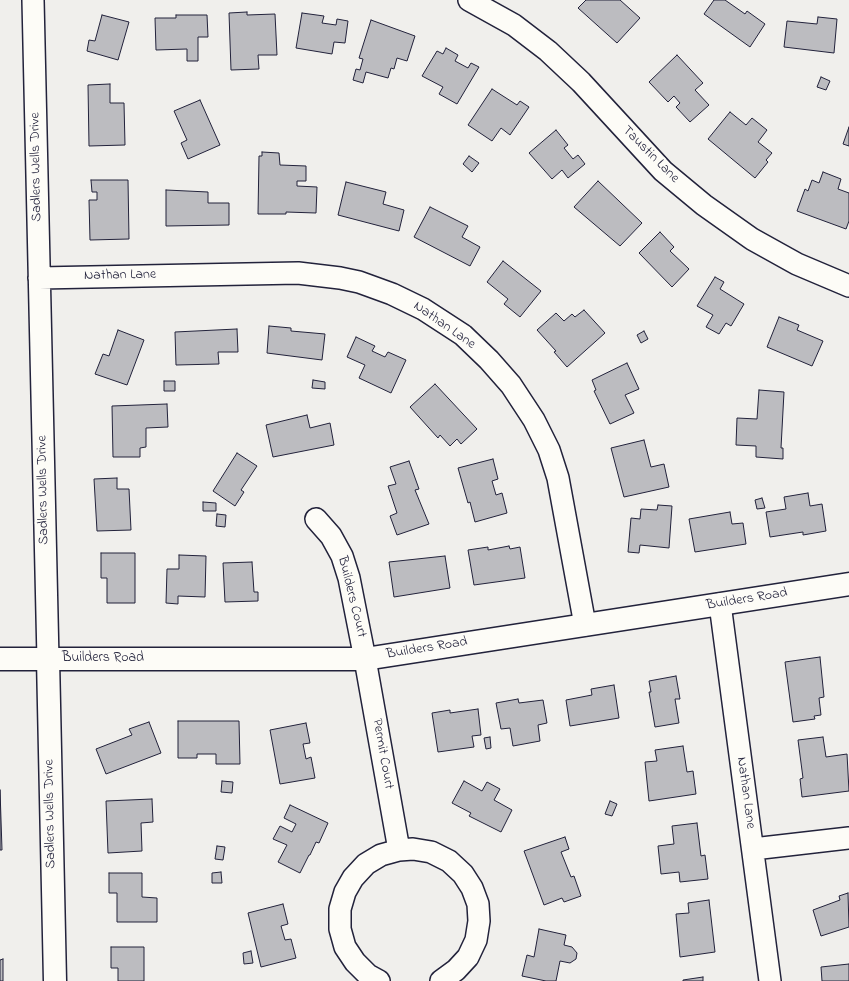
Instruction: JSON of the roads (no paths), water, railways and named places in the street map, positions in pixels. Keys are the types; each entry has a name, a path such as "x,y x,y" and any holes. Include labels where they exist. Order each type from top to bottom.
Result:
{"street":[{"name":"Sadlers Wells Drive","path":"33,0 54,981"},
{"name":"Taustin Lane","path":"469,0 514,25 548,51 581,82 663,170 704,205 759,242 797,264 849,286"},
{"name":"Nathan Lane","path":"39,278 298,273 340,278 358,282 392,294 423,309 463,335 490,360 512,385 534,420 549,450 558,478 584,625"},
{"name":"Builders Court","path":"316,520 331,536 342,556 349,578 365,659"},
{"name":"Builders Road","path":"0,659 365,659 849,584"},
{"name":"Nathan Lane","path":"720,604 770,981"},
{"name":"Permit Court","path":"365,659 398,850"},
{"path":"753,849 849,838"},
{"path":"379,981 368,975 355,962 345,947 340,929 340,909 345,892 353,878 366,864 381,855 398,850 413,849 431,852 449,861 463,874 472,888 478,904 479,921 473,946 468,957 456,970 441,981"}]}
